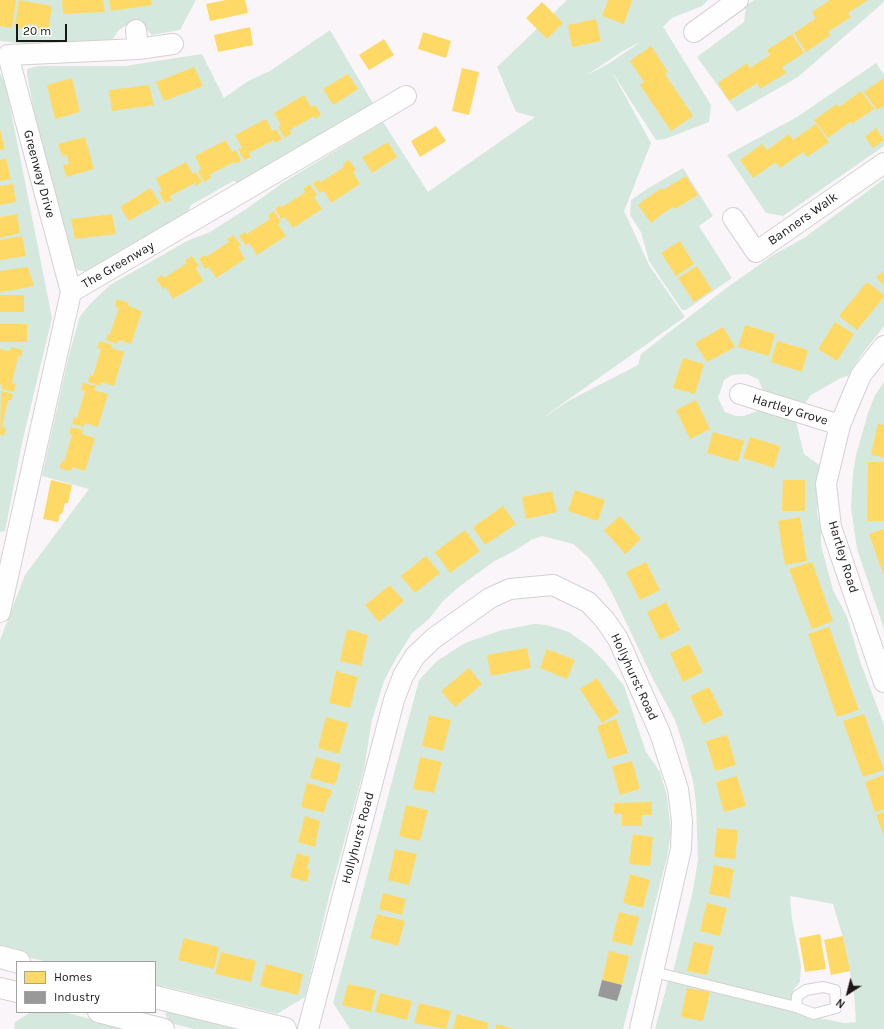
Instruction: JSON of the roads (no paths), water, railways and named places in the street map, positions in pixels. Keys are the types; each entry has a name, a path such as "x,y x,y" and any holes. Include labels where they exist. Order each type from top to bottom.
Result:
{"street":[{"path":"694,32 738,0"},
{"name":"Greenway Drive","path":"71,292 4,54 137,40 173,44"},
{"name":"The Greenway","path":"0,612 71,292 406,96"},
{"name":"Banners Walk","path":"733,218 756,252 884,163"},
{"name":"Hartley Road","path":"884,346 861,374 840,425 826,484 831,527 884,682"},
{"name":"Hartley Grove","path":"740,394 840,425"},
{"name":"Hollyhurst Road","path":"308,1029 394,700 403,676 415,656 434,638 490,598 510,589 553,585 588,602 605,620 618,639 660,733 678,789 682,821 681,849 677,872 640,1029"},
{"path":"0,988 16,992"},
{"path":"156,997 285,1029"},
{"path":"102,1013 164,1029"}],"lane":[{"path":"654,972 796,1007"}]}
